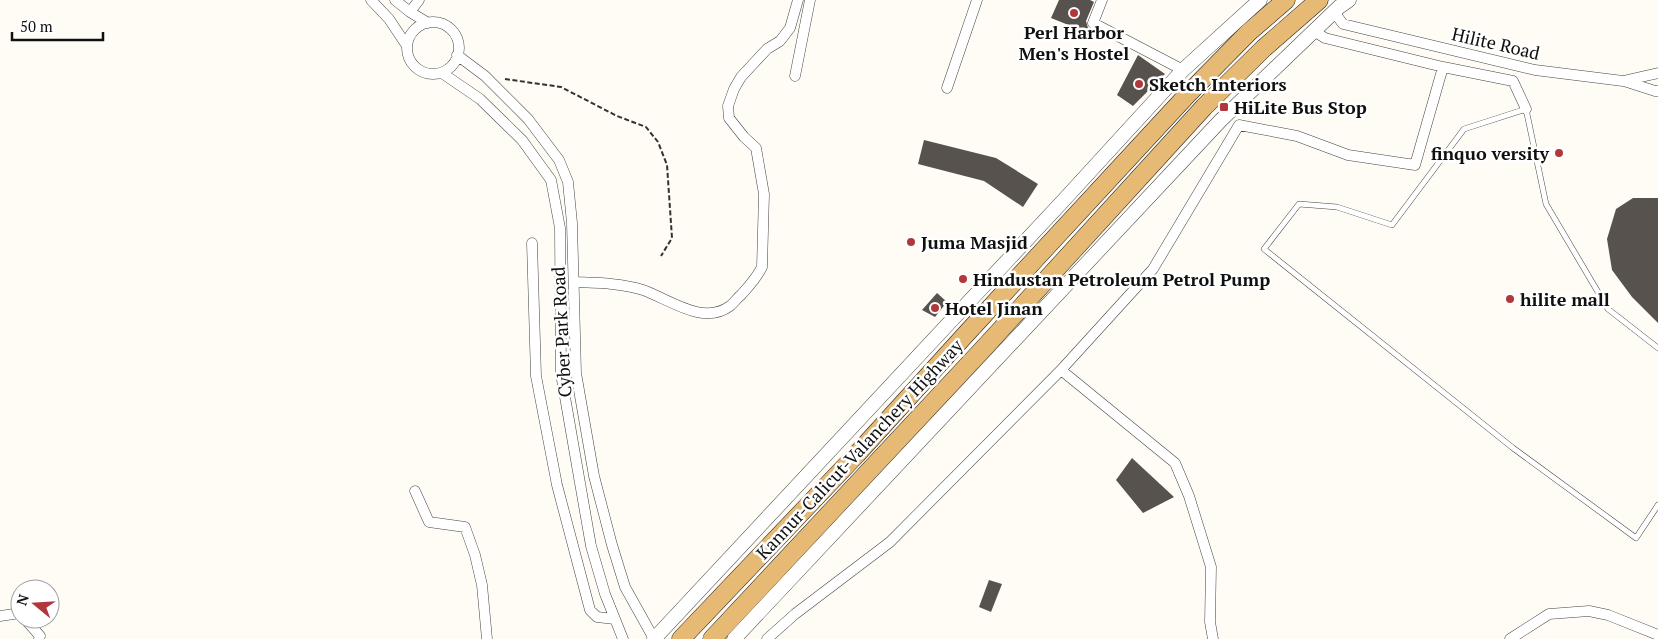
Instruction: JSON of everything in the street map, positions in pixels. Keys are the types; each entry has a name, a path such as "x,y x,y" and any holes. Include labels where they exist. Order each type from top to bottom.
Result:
{"highway":[{"name":"Kannur-Calicut-Valanchery Highway","path":"681,639 857,454 1188,94 1249,32 1286,0"},
{"path":"712,639 971,363 1204,107 1264,48 1319,0"}],"street":[{"path":"371,0 389,19 407,46"},
{"path":"395,0 428,23"},
{"path":"410,12 419,0"},
{"path":"574,282 605,283 642,290 695,312 715,313 730,306 757,278 762,267 764,194 756,148 744,137 729,118 728,106 734,89 742,77 766,49 780,40 790,28 798,0"},
{"path":"795,76 810,0"},
{"path":"947,88 977,0"},
{"path":"1102,0 1093,24 1183,70"},
{"path":"654,639 1183,70 1260,0"},
{"path":"734,639 1221,120 1314,30 1349,0"},
{"path":"795,10 808,13"},
{"name":"Hilite Road","path":"1334,12 1343,24 1525,68 1623,81 1658,72"},
{"path":"428,23 437,23 452,31 458,47 454,63 442,73 432,74 416,69 408,55 407,46 409,38 420,26 428,23"},
{"path":"1314,30 1325,38 1443,67 1512,81 1526,109"},
{"name":"Cyber Park Road","path":"457,55 485,76 528,119 559,160 568,182 572,223 576,373 594,476 625,587 654,639"},
{"path":"768,639 795,614 890,542 1061,370 1153,269 1239,125 1296,136 1348,155 1415,166 1443,67"},
{"path":"442,73 480,99 522,140 551,180 560,228 561,374 591,546 605,594 623,639"},
{"path":"1623,81 1658,91"},
{"path":"532,243 536,376 557,484 590,610 597,616 615,619"},
{"path":"1061,370 1175,463 1189,496 1210,567 1210,622 1213,639"},
{"path":"415,491 429,522 465,527 482,585 487,639"},
{"path":"1510,639 1549,614 1589,611 1608,615 1658,635"}],"lane":[{"path":"1658,348 1608,309 1546,204 1526,109 1464,129 1392,225 1337,207 1299,204 1264,250 1513,448 1636,538 1658,504"}],"path":[{"path":"485,76 561,87 616,116 646,127 658,142 667,165 672,238 661,256"}],"building":[{"path":"1059,0 1090,0 1094,2 1086,21 1088,28 1086,32 1051,18"},
{"name":"Sketch Interiors","path":"1138,55 1165,74 1133,106 1117,95"},
{"path":"924,140 996,158 1038,184 1023,207 984,181 918,164"},
{"path":"1633,198 1658,198 1658,323 1632,297 1612,270 1607,239 1616,209"},
{"path":"937,293 947,302 935,317 922,310"},
{"path":"1132,458 1174,497 1143,513 1116,480"},
{"path":"989,580 1002,584 991,612 979,607"}],"place":[{"name":"Perl Harbor Men's Hostel","path":"1074,13"},
{"name":"Sketch Interiors","path":"1139,84"},
{"name":"HiLite Bus Stop","path":"1224,107"},
{"name":"finquo versity","path":"1559,153"},
{"name":"Juma Masjid","path":"911,242"},
{"name":"Hindustan Petroleum Petrol Pump","path":"963,279"},
{"name":"hilite mall","path":"1510,299"},
{"name":"Hotel Jinan","path":"935,308"}]}
